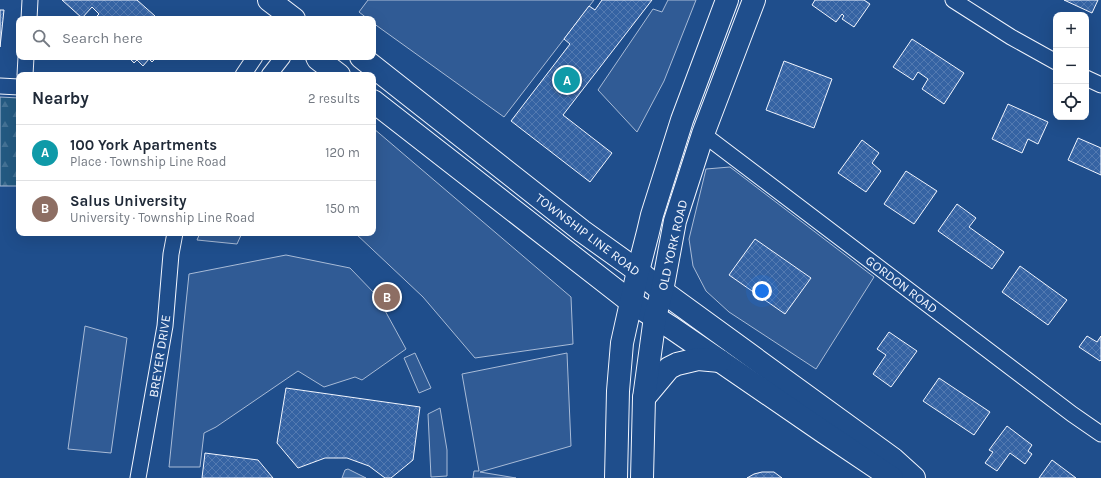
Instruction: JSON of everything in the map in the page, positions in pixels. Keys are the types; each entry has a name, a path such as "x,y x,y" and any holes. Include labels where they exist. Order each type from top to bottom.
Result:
{"main road":[{"path":"269,0 290,16"},
{"name":"OLD YORK ROAD","path":"616,478 618,391 622,342 638,271 652,215 682,120 727,0"},
{"name":"OLD YORK ROAD","path":"642,478 644,398 655,316 662,291 675,221 703,134 754,0"},
{"path":"319,60 335,72"},
{"name":"TOWNSHIP LINE ROAD","path":"365,60 582,231 893,459 914,478"},
{"name":"TOWNSHIP LINE ROAD","path":"376,103 631,302 655,316 892,478"},
{"path":"644,398 669,368 677,364 698,359 720,361"}],"street":[{"path":"29,16 30,0"},
{"path":"953,0 1011,37 1053,60"},
{"path":"25,72 26,60"},
{"path":"245,72 253,60"},
{"path":"271,72 281,60"},
{"path":"1089,80 1101,86"},
{"path":"0,86 16,87"},
{"name":"GORDON ROAD","path":"703,134 1072,414 1101,434"},
{"name":"BREYER DRIVE","path":"138,478 165,326 171,254 174,236"}],"green space":[{"path":"0,97 16,98 16,186 0,186"}],"shaded area":[{"path":"368,0 594,0 504,117 376,25 376,16 364,16 359,12"},
{"path":"668,0 696,0 664,81 637,132 598,90 653,9 662,12"},
{"path":"376,131 571,297 573,344 475,358 423,297 358,236 376,236"},
{"path":"730,167 874,277 816,369 729,312 706,291 693,266 689,239 706,169"},
{"path":"199,236 241,236 237,244 197,240"},
{"path":"286,255 350,268 377,296 406,349 362,380 355,377 324,387 298,371 216,427 204,433 200,467 169,467 189,274"},
{"path":"85,326 127,338 111,453 68,449"},
{"path":"415,353 431,388 419,393 404,358"},
{"path":"567,353 571,446 480,472 516,478 473,478 474,471 479,471 462,374"},
{"path":"440,408 447,450 447,476 431,477 428,414"},
{"path":"348,469 366,478 342,478 345,470"}],"building":[{"path":"62,0 137,0 155,16 97,16 99,14 92,7 84,16 80,16"},
{"path":"602,0 652,0 563,115 612,153 590,182 511,121 570,44 564,39 589,6 595,10"},
{"path":"815,0 864,0 870,4 854,27 842,19 844,16 842,14 836,22 812,5"},
{"path":"1064,0 1098,0 1092,13"},
{"path":"0,10 4,10 0,47"},
{"path":"912,39 964,73 944,104 922,89 928,79 918,72 913,80 893,67"},
{"path":"137,60 148,60 143,66"},
{"path":"784,61 832,79 814,128 766,110"},
{"path":"1008,104 1048,122 1038,144 1028,139 1022,153 992,139"},
{"path":"1078,138 1101,148 1101,175 1068,160"},
{"path":"862,140 879,153 872,163 881,171 866,192 838,173"},
{"path":"906,171 937,191 914,224 884,204"},
{"path":"957,204 976,218 969,227 1004,252 992,269 938,231"},
{"path":"755,239 811,278 785,314 729,275"},
{"path":"1020,266 1067,300 1048,325 1002,292"},
{"path":"889,332 917,351 891,387 873,374 886,355 877,349"},
{"path":"1087,336 1097,342 1101,336 1100,361 1079,347"},
{"path":"939,378 990,412 974,435 923,401"},
{"path":"286,388 420,407 413,460 391,478 385,478 369,466 347,458 325,458 298,468 277,443"},
{"path":"1007,426 1032,445 1028,451 1032,454 1025,464 1010,453 997,471 985,463 993,452 989,450"},
{"path":"205,453 258,460 273,478 202,478"},
{"path":"1052,460 1076,478 1039,478"},
{"path":"762,472 774,472 782,478 747,478"}],"place":[{"name":"100 York Apartments","path":"567,80"},
{"name":"Salus University","path":"387,297"}]}
